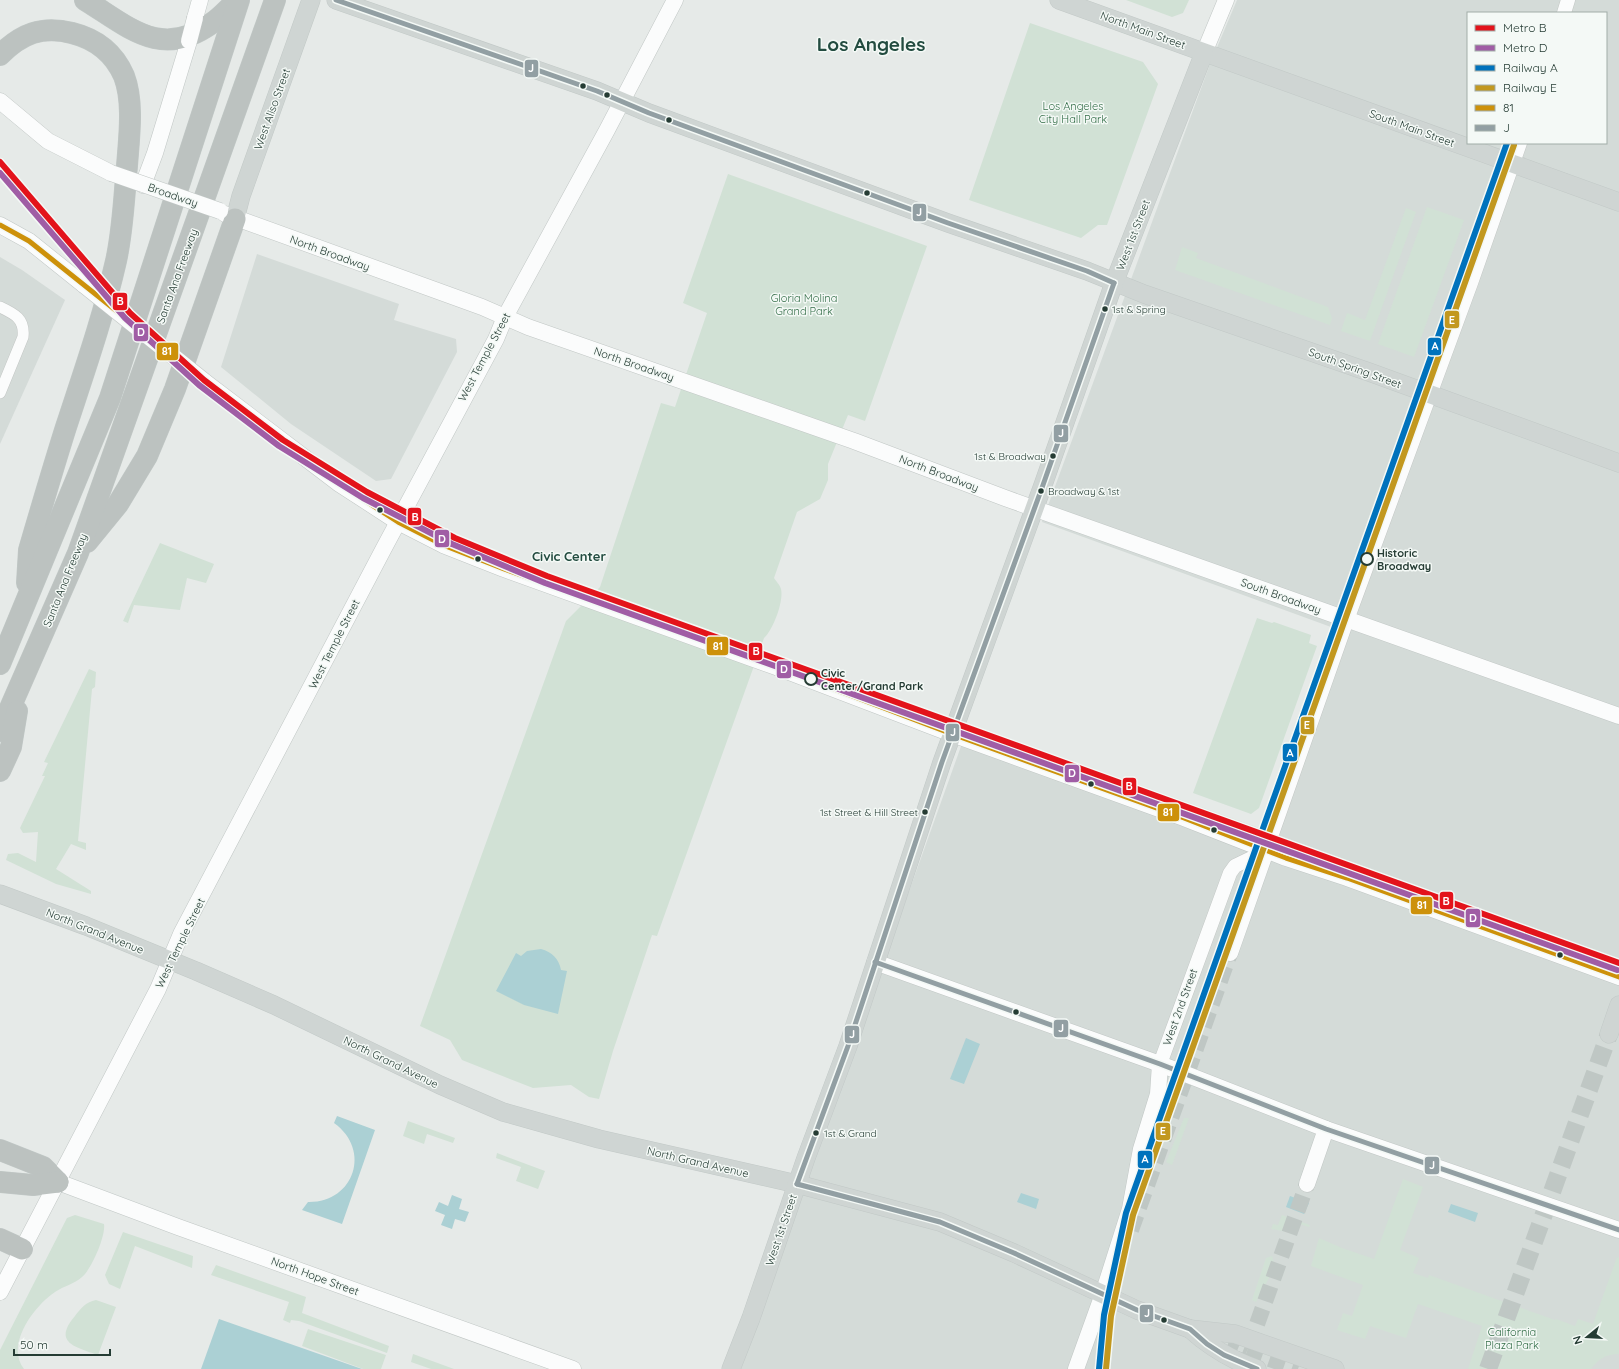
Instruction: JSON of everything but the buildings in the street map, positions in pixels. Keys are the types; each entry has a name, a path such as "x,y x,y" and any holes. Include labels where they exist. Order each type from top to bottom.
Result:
{"highway":[{"path":"85,0 140,34 168,41 185,36 212,23 238,0"},
{"path":"0,664 5,648 110,398 238,0"},
{"name":"Santa Ana Freeway","path":"22,685 78,553 275,0"},
{"path":"0,55 15,41 37,31 63,30 84,35 101,44 116,61 124,78 129,102 128,148 120,235 116,261 97,333 29,550 26,601"},
{"path":"78,553 118,504 147,456 175,389 228,215"},
{"path":"0,731 22,685"},
{"path":"0,771 11,747 22,685"},
{"path":"0,1150 43,1167 58,1182"},
{"path":"0,1182 33,1185 58,1182"},
{"path":"0,1239 22,1249"}],"main road":[{"path":"143,185 154,157 200,0"},
{"name":"West Aliso Street","path":"228,215 241,196 311,0"},
{"name":"South Spring Street","path":"336,0 622,101 823,177 1087,271 1114,283 1619,463"},
{"name":"West Temple Street","path":"0,1292 171,962 181,934 496,339 505,317 675,0"},
{"name":"North Main Street","path":"1059,0 1204,53"},
{"path":"1204,53 1226,0"},
{"name":"South Main Street","path":"1204,53 1619,202"},
{"name":"West 1st Street","path":"731,1369 751,1318 797,1184 848,1046 952,734 1114,283 1204,53"},
{"name":"Broadway","path":"0,101 48,141 86,162 143,185 228,215"},
{"name":"North Broadway","path":"228,215 482,307 528,328 861,444 1034,508"},
{"path":"0,225 29,241 204,380 338,483 398,522 443,545 504,569 776,667 952,734 1184,818 1266,851 1347,878 1619,977"},
{"name":"South Broadway","path":"1034,508 1619,716"},
{"path":"1230,953 1266,851"},
{"name":"North Grand Avenue","path":"0,894 86,926 274,1005 440,1085 503,1112 599,1139 797,1184 940,1222 1021,1256 1137,1310 1190,1329"},
{"path":"875,962 1160,1064 1326,1129 1619,1230"},
{"path":"1609,1034 1619,1005"},
{"name":"West 2nd Street","path":"1076,1369 1103,1294 1130,1209 1141,1149 1158,1094 1160,1064"},
{"path":"1307,1184 1326,1129"},
{"name":"North Hope Street","path":"58,1182 178,1228 573,1369"},
{"path":"1190,1329 1207,1344 1224,1355 1257,1369"},
{"path":"1190,1329 1235,1334 1335,1369"}],"street":[{"path":"1564,12 1568,0"},
{"path":"1266,851 1520,144"},
{"path":"0,307 18,316 22,320 24,330 23,337 0,393"},
{"name":"West 2nd Street","path":"1160,1064 1230,873 1235,866 1266,851"}],"shaded area":[{"path":"1237,0 1619,0 1619,1369 738,1369 969,724 1259,828 1331,627 1042,522 1210,64"},
{"path":"257,254 399,304 394,320 456,339 457,352 391,479 376,481 291,424 221,367"},
{"path":"0,257 22,270 65,300 0,444"}],"green space":[{"path":"1126,0 1189,0 1183,13 1172,17"},
{"name":"Los Angeles City Hall Park","path":"1030,23 1143,62 1158,84 1107,225 1098,225 1081,238 969,200"},
{"name":"Gloria Molina Grand Park","path":"728,174 927,246 865,421 848,415 828,464 828,480 820,499 797,512 774,578 779,585 782,594 777,615 771,629 764,638 657,936 652,935 613,1051 599,1099 589,1097 571,1085 533,1088 462,1060 450,1040 420,1026 566,621 600,587 661,403 675,407 707,313 683,303"},
{"path":"1427,207 1464,220 1414,357 1378,344"},
{"path":"1406,208 1416,212 1370,341 1341,331 1347,313 1365,320"},
{"path":"1182,247 1198,253 1196,258 1328,307 1332,318 1330,325 1175,270"},
{"path":"160,543 214,564 206,583 187,578 180,610 134,605 128,623 123,621"},
{"path":"1257,618 1272,623 1274,622 1311,635 1309,643 1317,646 1259,808 1251,814 1193,793"},
{"path":"89,669 96,672 95,687 92,689 78,841 86,843 86,850 71,844 56,869 91,891 91,894 56,884 6,860 8,854 18,853 36,862 38,832 23,833 20,828 45,776 42,776 48,763 44,762"},
{"path":"1184,1118 1189,1118 1172,1165 1166,1162"},
{"path":"408,1121 455,1138 453,1143 427,1134 424,1144 403,1136"},
{"path":"497,1153 545,1171 538,1189 516,1181 521,1167 496,1158"},
{"name":"California Plaza Park","path":"1403,1179 1423,1187 1400,1250 1419,1258 1413,1273 1428,1278 1429,1275 1575,1326 1578,1319 1593,1324 1617,1257 1619,1258 1619,1354 1603,1358 1591,1369 1468,1369 1482,1326 1418,1304 1406,1338 1370,1326 1365,1339 1337,1330 1343,1313 1352,1316 1363,1285 1311,1266 1319,1238 1374,1259"},
{"path":"75,1215 104,1224 103,1236 90,1267 82,1277 47,1298 31,1316 24,1327 18,1349 19,1359 24,1369 0,1369 0,1350 67,1218"},
{"path":"1282,1215 1310,1225 1309,1227 1293,1222 1289,1232 1271,1229 1273,1224 1278,1225"},
{"path":"123,1232 193,1256 192,1268 135,1246 120,1289 109,1284 105,1275"},
{"path":"1272,1256 1275,1267 1256,1302 1252,1300 1266,1258"},
{"path":"216,1265 306,1297 302,1313 389,1346 387,1353 299,1321 291,1320 290,1323 283,1320 289,1302 211,1275"},
{"path":"96,1300 116,1307 98,1355 75,1346 66,1338 68,1325 77,1313 89,1302"},
{"path":"308,1329 386,1355 381,1369 363,1369 302,1346"},
{"path":"413,1354 454,1369 431,1369 411,1362"}],"water":[{"path":"541,949 554,956 559,962 561,970 567,971 558,1014 524,1005 496,991 516,953 521,956 527,951"},
{"path":"966,1038 980,1044 964,1084 950,1079"},
{"path":"337,1116 375,1130 342,1224 302,1210 308,1202 324,1200 337,1194 346,1185 352,1173 355,1160 352,1147 346,1134 334,1123"},
{"path":"1021,1193 1039,1199 1036,1209 1017,1202"},
{"path":"452,1195 462,1199 459,1209 469,1212 465,1222 455,1219 452,1229 441,1225 445,1215 435,1211 439,1202 448,1206"},
{"path":"1290,1196 1309,1203 1304,1214 1286,1207"},
{"path":"1451,1204 1478,1213 1475,1222 1448,1212"},
{"path":"219,1319 362,1369 201,1369"}],"tunnel":[{"path":"1131,1230 1230,953"},
{"path":"1488,1369 1609,1034"},
{"path":"1241,1369 1307,1184"},
{"path":"1213,1337 1247,1351"},
{"path":"1247,1351 1298,1369"}],"metro line":[{"name":"B","path":"0,162 130,313 204,380 283,440 367,492 455,538 547,576 1619,963"},
{"name":"D","path":"0,173 125,318 199,385 279,446 363,498 452,544 545,583 1617,970"}],"rail line":[{"name":"A","path":"1099,1369 1104,1315 1126,1213 1507,144"},
{"name":"E","path":"1106,1369 1111,1316 1133,1215 1514,145"}],"transit line":[{"name":"J","path":"336,0 597,91 649,113 948,223 1087,271 1114,283"},
{"name":"81","path":"0,225 29,241 204,381 338,483 398,522 443,545 504,569 776,667 952,734 1184,818 1286,858 1347,878 1619,977"},
{"name":"J","path":"797,1184 848,1046 942,762 1043,485 1114,283"},
{"name":"J","path":"875,962 1160,1064 1326,1129 1619,1230"},
{"name":"J","path":"797,1184 940,1222 1014,1253 1137,1310 1190,1329 1207,1344 1224,1355 1257,1369"}],"place":[{"name":"1st & Spring","path":"1105,309"},
{"name":"1st & Broadway","path":"1053,456"},
{"name":"Broadway & 1st","path":"1041,491"},
{"name":"Historic Broadway","path":"1367,559"},
{"name":"Civic Center/Grand Park","path":"811,679"},
{"name":"1st Street & Hill Street","path":"925,812"},
{"name":"1st & Grand","path":"816,1133"}],"district":[{"name":"Los Angeles","path":"871,44"},
{"name":"Civic Center","path":"569,556"}]}
